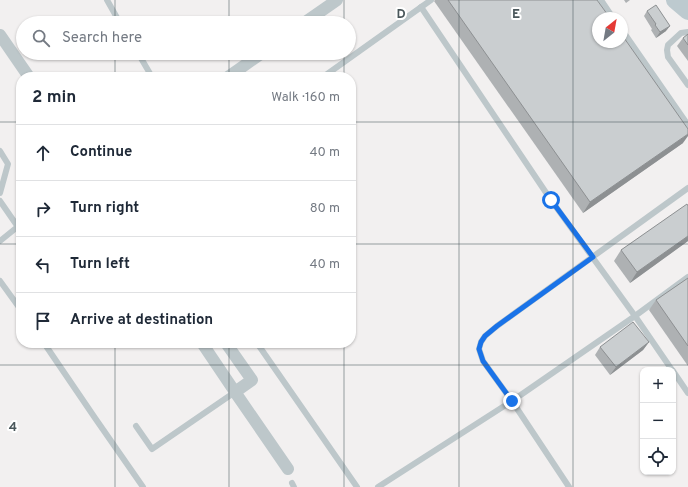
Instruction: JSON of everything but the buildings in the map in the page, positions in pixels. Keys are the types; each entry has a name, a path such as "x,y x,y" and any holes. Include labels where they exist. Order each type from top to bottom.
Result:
{"street":[{"path":"314,16 337,0"},
{"path":"675,0 688,11"},
{"path":"0,35 16,58"},
{"path":"17,60 26,72"},
{"path":"235,72 252,60"},
{"path":"205,348 288,470"},
{"path":"230,348 252,380 235,392"}],"lane":[{"path":"107,0 116,16"},
{"path":"356,53 431,0"},
{"path":"601,0 609,12"},
{"path":"421,7 551,200 671,367"},
{"path":"688,32 681,33 668,45 667,50 668,57 688,85"},
{"path":"628,39 688,125"},
{"path":"142,60 149,72"},
{"path":"330,72 347,60"},
{"path":"0,151 8,164 0,193"},
{"path":"569,487 512,401 483,361 479,349 481,342 485,336 497,326 688,188"},
{"path":"0,201 16,221"},
{"path":"0,241 16,228"},
{"path":"378,487 512,401 635,316 688,277"},
{"path":"0,281 16,303"},
{"path":"47,348 143,487"},
{"path":"260,348 357,487"},
{"path":"676,375 688,393"},
{"path":"136,426 152,448 235,392"}],"route":[{"path":"512,401 483,361 479,349 481,342 490,331 593,257 551,200"}]}
